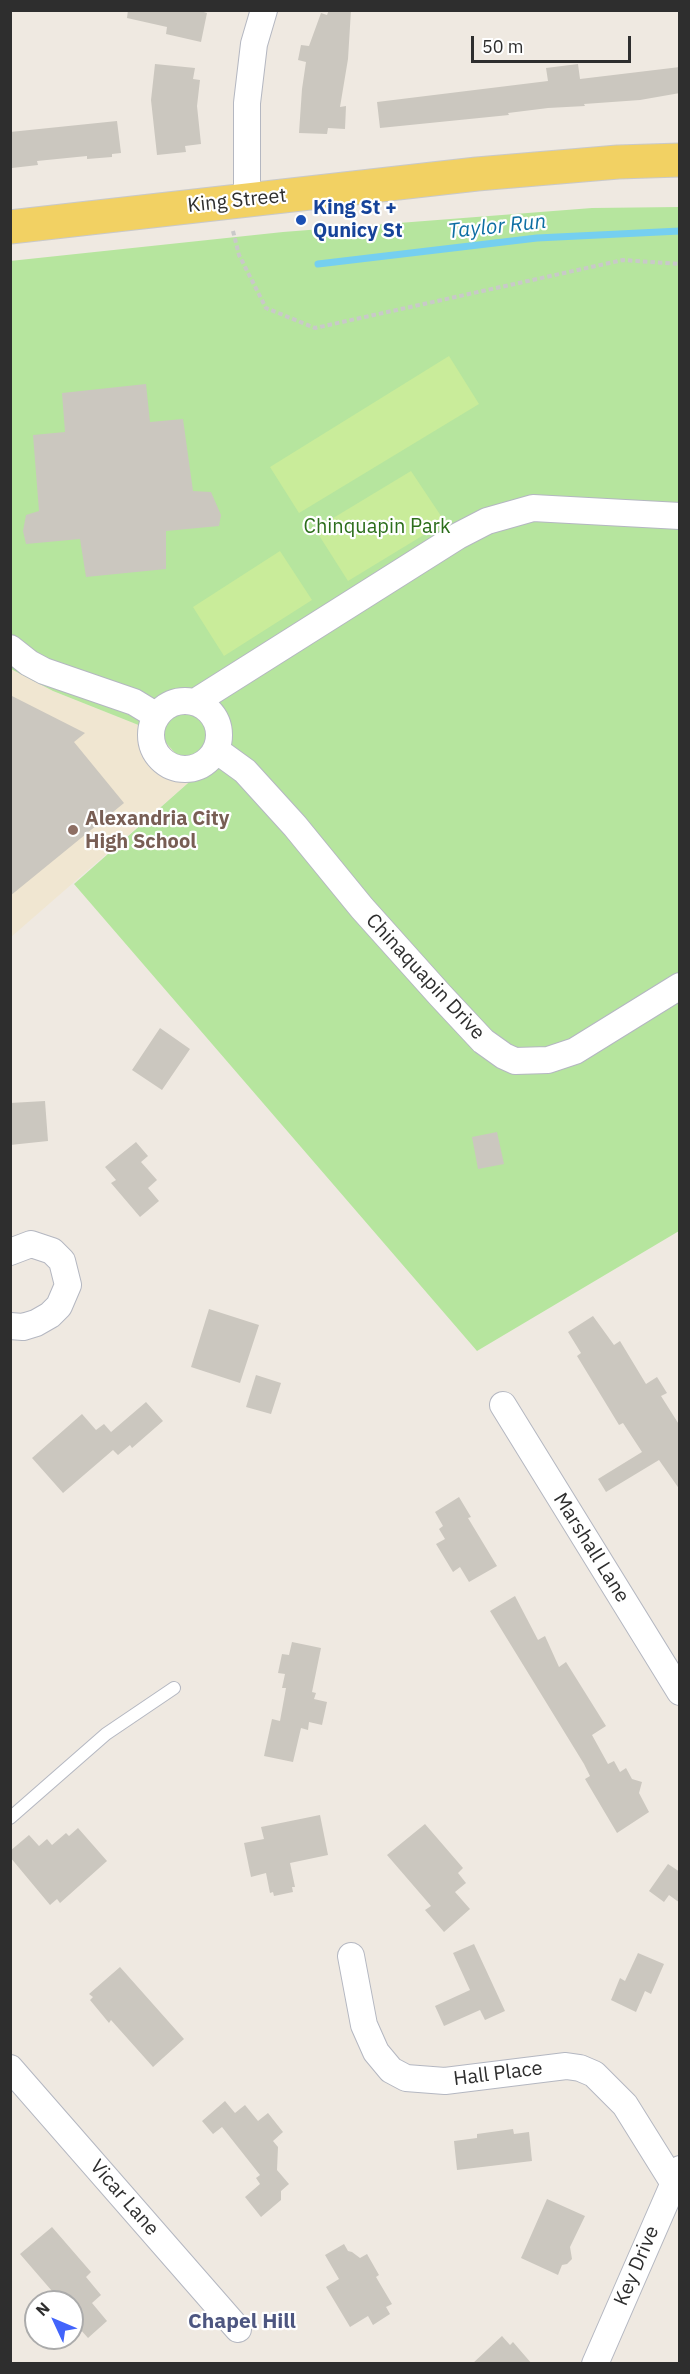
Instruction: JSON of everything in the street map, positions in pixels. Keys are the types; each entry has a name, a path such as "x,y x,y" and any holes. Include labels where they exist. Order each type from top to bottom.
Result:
{"main road":[{"name":"King Street","path":"10,227 477,174 618,162 680,160"}],"street":[{"path":"247,200 246,103 254,44 264,10"},
{"path":"195,702 458,536 488,521 533,508 680,516"},
{"path":"10,648 44,671 134,702 157,716"},
{"path":"195,702 213,714 218,722 219,741 210,760 201,766 179,769 160,759 151,738 152,728 157,716 173,703 195,702"},
{"name":"Chinaquapin Drive","path":"216,750 245,771 295,826 362,908 425,979 494,1051 515,1061 539,1061 575,1051 680,986"},
{"path":"10,1252 31,1244 52,1251 62,1261 68,1285 59,1306 50,1315 36,1323 10,1326"},
{"name":"Marshall Lane","path":"503,1405 680,1692"},
{"name":"Hall Place","path":"351,1956 364,2025 376,2052 391,2070 406,2078 445,2081 566,2066 580,2068 594,2074 625,2105 676,2175"},
{"name":"Vicar Lane","path":"10,2068 238,2329"},
{"name":"Key Drive","path":"595,2364 676,2175"}],"lane":[{"path":"10,1818 106,1734 174,1688"}],"path":[{"path":"234,231 239,255 266,308 315,328 623,260 680,264"}],"shaded area":[{"name":"Alexandria City High School","path":"11,669 53,691 156,732 196,776 11,937"}],"green space":[{"name":"Chinquapin Park","path":"679,207 679,1231 477,1351 74,884 196,776 156,732 53,691 11,669 10,261 283,232 592,208"},
{"path":"449,356 479,404 299,513 270,467"},
{"path":"411,471 445,522 348,581 315,529"},
{"path":"280,551 312,600 224,656 193,607"}],"building":[{"path":"128,10 197,10 207,13 201,42 166,34 167,27 127,18"},
{"path":"329,10 351,10 348,59 340,107 346,106 345,129 328,128 327,134 299,133 306,62 298,60 301,45 309,46 321,13 327,15"},
{"path":"155,64 195,68 193,79 200,80 197,106 201,144 185,146 186,152 157,155 151,100"},
{"path":"578,64 580,79 680,67 680,93 640,100 584,104 585,106 548,108 508,113 509,115 380,128 377,102 548,81 546,68"},
{"path":"117,121 121,153 112,154 112,157 87,159 87,156 37,161 38,165 12,168 10,132"},
{"path":"146,384 150,422 183,419 193,491 211,492 221,515 219,526 166,531 166,569 86,577 80,539 26,544 23,531 26,515 39,511 33,435 65,432 62,393"},
{"path":"10,695 85,733 74,742 124,803 10,896"},
{"path":"160,1028 190,1049 162,1090 132,1070"},
{"path":"45,1101 48,1141 10,1145 10,1103"},
{"path":"497,1132 504,1164 478,1169 472,1137"},
{"path":"136,1142 148,1156 141,1162 157,1180 148,1188 159,1201 140,1217 111,1183 116,1180 105,1167"},
{"path":"209,1309 259,1325 240,1383 191,1367"},
{"path":"593,1316 614,1345 620,1341 646,1384 657,1377 667,1393 661,1396 680,1426 680,1490 659,1460 606,1492 598,1479 642,1452 623,1423 619,1425 577,1356 581,1353 568,1332"},
{"path":"256,1375 281,1383 271,1414 246,1407"},
{"path":"146,1402 163,1421 132,1448 130,1445 118,1455 113,1450 63,1493 32,1458 82,1414 96,1430 104,1424 111,1432"},
{"path":"459,1497 471,1517 468,1518 497,1566 469,1582 460,1567 453,1572 436,1544 445,1539 439,1529 443,1526 435,1512"},
{"path":"515,1596 538,1640 545,1636 559,1667 566,1662 606,1726 592,1735 608,1764 614,1761 620,1772 626,1768 632,1779 642,1782 639,1793 649,1812 617,1833 585,1779 590,1776 584,1764 490,1611"},
{"path":"292,1642 321,1648 312,1692 316,1693 314,1699 327,1702 322,1725 309,1722 308,1730 301,1728 293,1762 264,1756 272,1719 280,1721 286,1688 282,1688 285,1674 278,1673 282,1654 289,1655"},
{"path":"320,1815 328,1855 290,1863 295,1887 292,1887 293,1892 274,1896 273,1892 270,1893 266,1873 251,1877 244,1843 264,1839 261,1827"},
{"path":"425,1824 463,1868 458,1873 466,1883 455,1892 470,1909 444,1932 425,1910 431,1906 387,1855"},
{"path":"78,1828 107,1861 60,1903 57,1899 50,1905 10,1857 10,1851 29,1835 39,1846 47,1839 52,1845 66,1833 69,1836"},
{"path":"668,1864 680,1872 680,1903 669,1895 664,1902 649,1891"},
{"path":"474,1944 505,2011 485,2020 480,2010 444,2026 435,2006 470,1990 453,1953"},
{"path":"638,1953 664,1964 651,1994 645,1991 636,2012 611,2000 620,1978 625,1981"},
{"path":"120,1967 184,2039 153,2067 111,2020 109,2023 90,2000 93,1997 89,1994"},
{"path":"225,2101 235,2113 245,2105 258,2121 268,2113 283,2132 273,2141 278,2147 277,2170 289,2184 281,2191 281,2200 261,2217 245,2197 260,2184 256,2178 260,2175 222,2127 213,2134 202,2121"},
{"path":"513,2129 514,2134 529,2132 532,2161 457,2170 454,2141 477,2138 477,2134"},
{"path":"547,2199 585,2216 570,2247 572,2259 562,2265 558,2275 521,2258"},
{"path":"52,2227 91,2272 86,2277 101,2295 92,2303 107,2321 88,2338 84,2334 84,2290 51,2290 20,2254"},
{"path":"344,2244 348,2251 360,2258 367,2254 379,2275 376,2277 392,2304 386,2307 390,2314 373,2325 368,2316 350,2327 326,2287 339,2279 325,2255"},
{"path":"502,2336 510,2345 513,2342 532,2364 472,2364"}],"waterway":[{"name":"Taylor Run","path":"318,264 537,238 680,231"}],"place":[{"name":"King St + Qunicy St","path":"301,220"},
{"name":"Alexandria City High School","path":"73,830"}],"district":[{"name":"Chapel Hill","path":"242,2322"}]}
